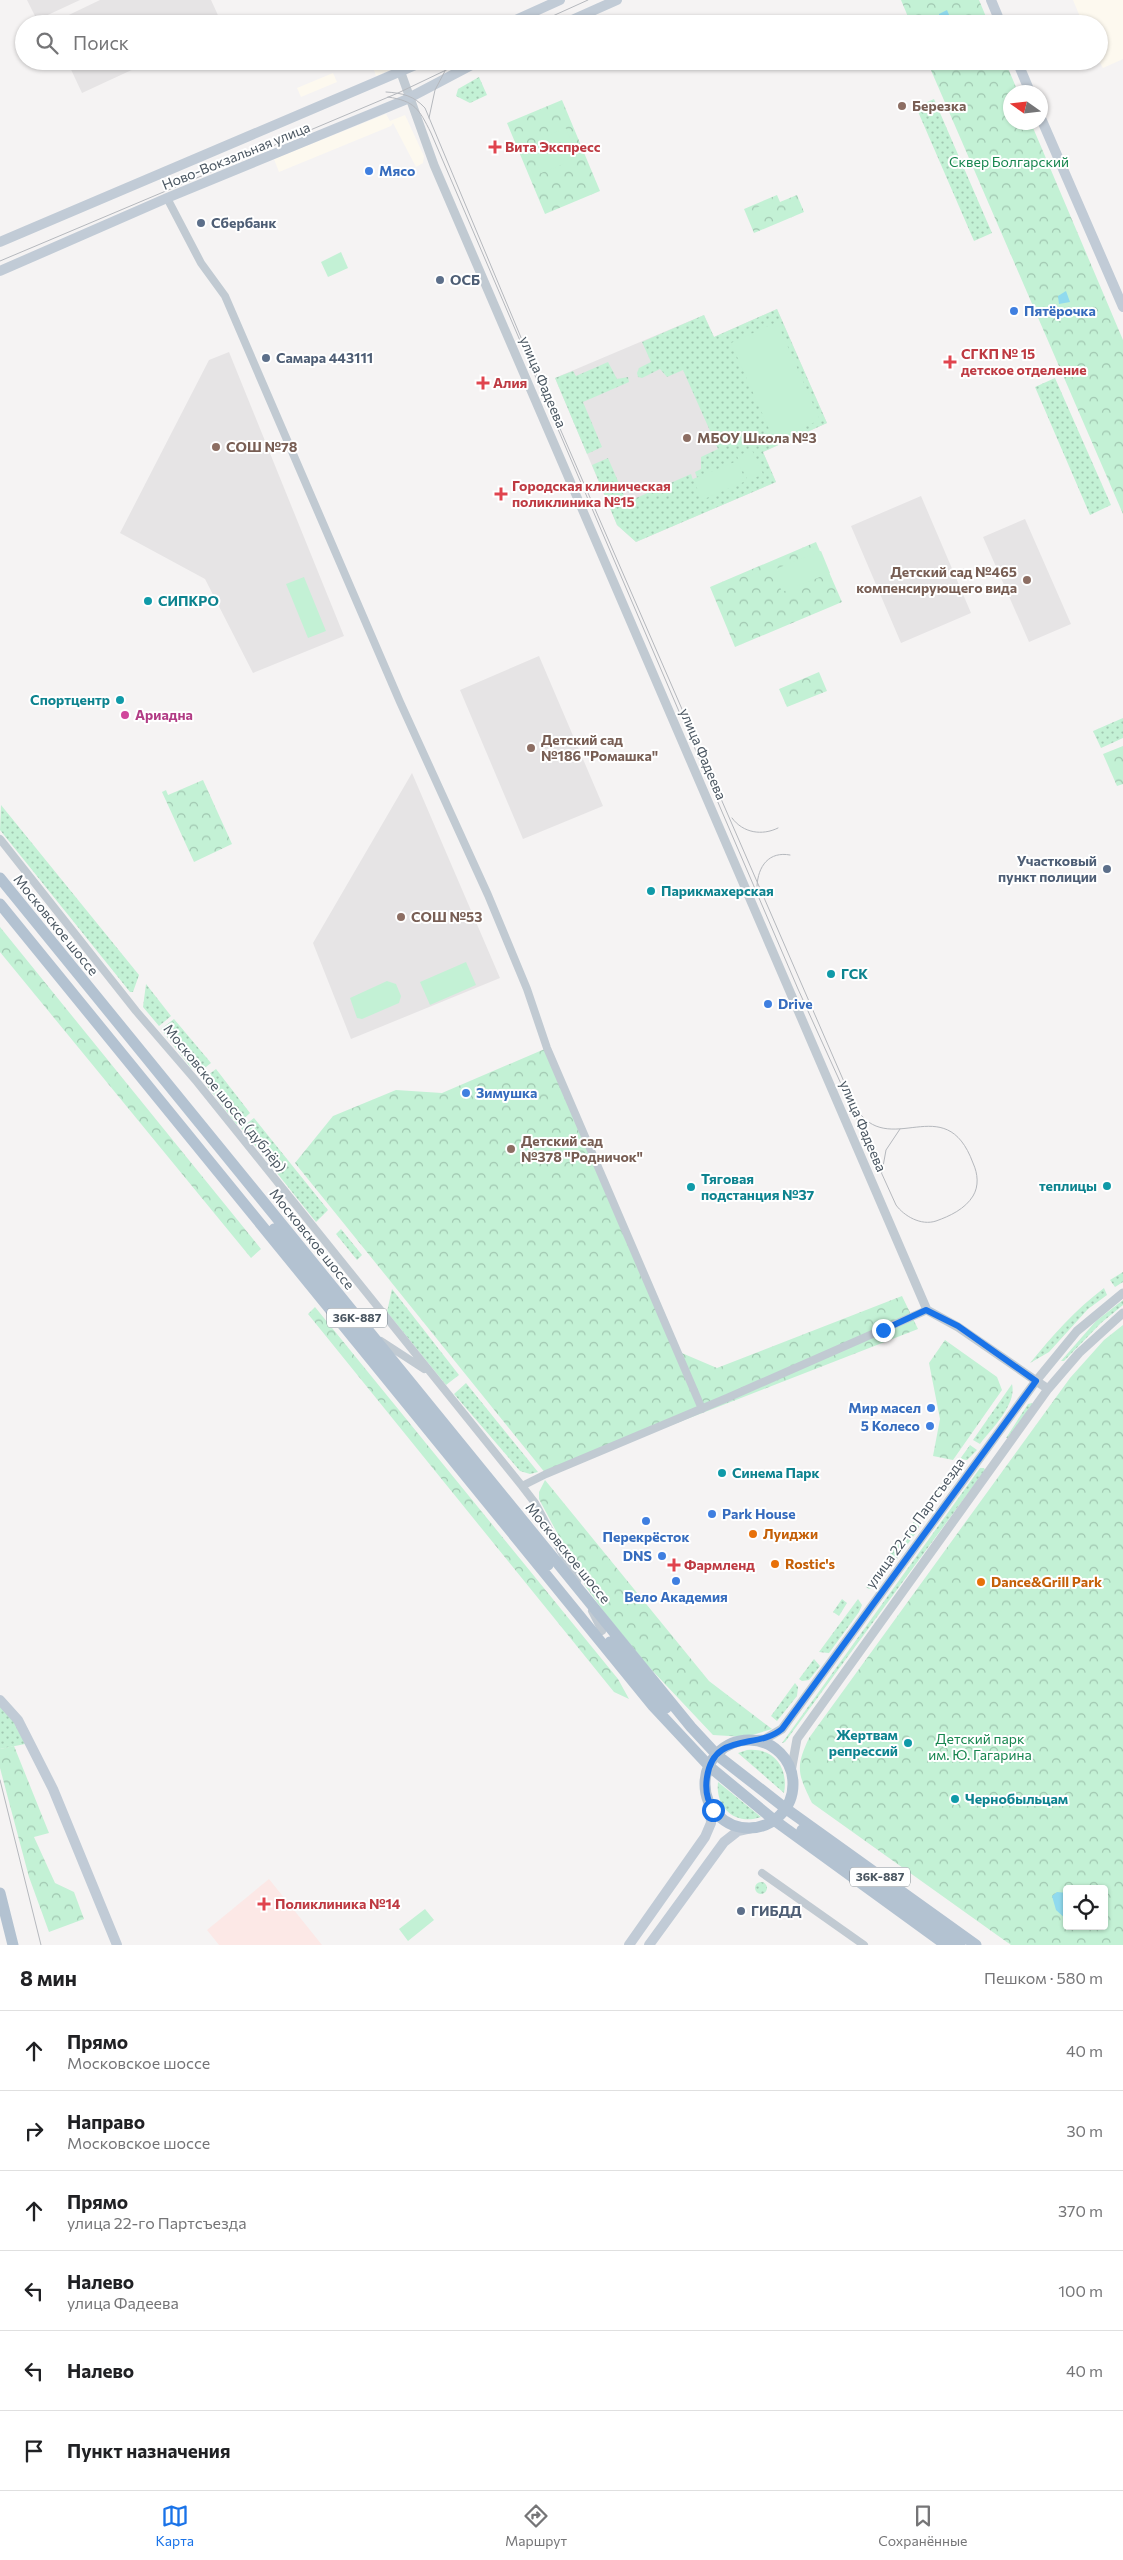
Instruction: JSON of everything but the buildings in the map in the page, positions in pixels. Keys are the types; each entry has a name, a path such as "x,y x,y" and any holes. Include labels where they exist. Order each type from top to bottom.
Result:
{"main road":[{"path":"527,15 560,0"},
{"path":"583,15 617,0"},
{"path":"990,0 997,15"},
{"name":"Ново-Вокзальная улица","path":"0,242 406,70"},
{"name":"Ново-Вокзальная улица","path":"0,271 167,198 325,135 408,99 462,70"},
{"path":"1021,70 1027,85"},
{"path":"1046,130 1123,307"},
{"name":"Московское шоссе","path":"0,878 588,1603 691,1727 713,1760"},
{"name":"Московское шоссе","path":"0,890 643,1683 713,1760 836,1857 960,1945"},
{"name":"Московское шоссе","path":"0,904 594,1636 653,1706 713,1760 946,1945"},
{"path":"0,1700 18,1720 53,1789 117,1945"},
{"path":"629,1945 710,1829 712,1818 706,1783 713,1760 728,1746 748,1740 759,1741 775,1749 787,1761 791,1772 793,1790 780,1814 756,1827 738,1831 724,1842 649,1945"},
{"path":"710,1805 719,1816 729,1822 747,1827 756,1827"},
{"name":"Московское шоссе","path":"780,1814 976,1945"},
{"path":"0,1893 13,1945"}],"street":[{"name":"улица Фадеева","path":"400,73 408,99 438,174 926,1310"},
{"path":"167,198 201,263 208,270 225,296 294,450 400,702 488,895 527,989 547,1048 702,1409"},
{"name":"Московское шоссе (дублёр)","path":"0,839 535,1503 602,1632"},
{"name":"улица 22-го Партсъезда","path":"748,1740 765,1739 782,1729 1036,1381 1077,1331 1123,1293"},
{"path":"522,1486 926,1310 958,1326 1048,1389"},
{"path":"791,1772 797,1740 1048,1389 1079,1353 1123,1313"},
{"name":"Московское шоссе (дублёр)","path":"346,1318 429,1373"},
{"path":"994,1437 1007,1447"},
{"path":"978,1460 991,1470"},
{"path":"762,1873 864,1945"}],"shaded area":[{"path":"27,0 80,0 48,15 34,15"},
{"path":"100,0 211,0 218,15 69,15"},
{"path":"1073,0 1123,0 1123,59 1108,66 1108,15 1079,15"},
{"path":"71,70 132,70 82,93"},
{"path":"374,70 390,70 376,76"},
{"path":"333,73 337,82 301,97 297,88"},
{"path":"386,114 390,121 405,115 424,156 423,163 416,167 393,123 391,126 279,172 274,159"},
{"name":"МБОУ Школа №3","path":"777,309 827,423 763,452 776,482 636,542 617,525 555,378 704,315 714,337"},
{"name":"СОШ №78","path":"229,352 344,636 253,673 205,579 120,533 209,360"},
{"path":"921,496 971,613 901,643 851,526"},
{"name":"Детский сад №465 компенсирующего вида","path":"1025,519 1071,624 1029,642 983,537"},
{"name":"Детский сад №186 \"Ромашка\"","path":"539,656 603,806 523,839 460,690"},
{"name":"СОШ №53","path":"412,773 500,978 351,1039 313,943"},
{"name":"Поликлиника №14","path":"269,1879 322,1945 219,1945 207,1930"}],"green space":[{"path":"901,0 979,0 985,15 907,15"},
{"name":"Сквер Болгарский","path":"931,70 1009,70 1015,85 1003,85 1003,130 1034,130 1123,340 1123,514"},
{"path":"479,77 487,95 470,103 456,96 458,89"},
{"path":"934,99 992,233 974,241 916,107"},
{"path":"562,100 600,191 545,214 507,123"},
{"path":"566,128 570,138 549,147 544,137"},
{"path":"566,141 573,160 541,173 533,155"},
{"path":"777,195 780,202 797,195 804,212 754,233 744,209"},
{"path":"769,202 773,211 757,217 754,209"},
{"path":"341,252 348,268 328,277 321,262"},
{"name":"МБОУ Школа №3","path":"777,309 827,423 763,452 776,482 636,542 617,525 592,465 608,458 627,502 691,474 693,480 697,478 695,472 701,469 701,457 718,449 683,370 667,377 660,369 642,378 638,377 639,368 651,362 642,342 704,315 714,337"},
{"path":"777,322 820,420 774,440 731,343"},
{"path":"608,362 617,379 628,377 629,382 583,402 602,447 587,454 555,378 573,371 576,376"},
{"path":"1055,378 1111,505 1090,515 1035,387"},
{"path":"752,450 763,474 748,481 737,456"},
{"path":"737,461 746,481 702,500 693,479"},
{"path":"816,542 842,602 735,647 710,587"},
{"path":"821,551 830,573 782,592 773,570"},
{"path":"304,577 326,631 308,638 286,584"},
{"path":"819,672 827,691 787,707 779,689"},
{"path":"1123,718 1123,738 1101,748 1093,731"},
{"path":"1123,746 1123,784 1117,786 1103,754"},
{"path":"203,780 232,844 194,862 162,792 166,790 168,795"},
{"path":"1,805 139,975 133,992 130,992 0,830"},
{"path":"0,927 261,1249 251,1258 0,952"},
{"path":"466,962 476,985 430,1005 420,982"},
{"path":"387,981 396,984 401,996 399,1003 362,1019 357,1018 350,998"},
{"path":"146,984 171,1016 159,1026 143,1007"},
{"path":"174,1019 211,1063 202,1070 191,1068 161,1029"},
{"path":"547,1048 677,1351 717,1368 902,1296 918,1329 546,1474 295,1163 333,1116 396,1090 442,1093"},
{"path":"216,1069 250,1113 237,1125 207,1086 208,1075"},
{"path":"254,1118 328,1210 316,1222 241,1128"},
{"path":"341,1229 362,1255 357,1260 336,1234"},
{"path":"1123,1272 1123,1282 1115,1287 1110,1280"},
{"path":"1104,1288 1107,1295 1088,1309 1049,1352 1030,1363 1065,1323"},
{"path":"392,1289 459,1375 446,1385 387,1312"},
{"path":"1123,1300 1123,1305 1101,1323 1064,1361 1061,1361 1096,1321"},
{"path":"315,1307 618,1679 629,1699 614,1692 308,1314"},
{"name":"Детский парк им. Ю. Гагарина","path":"1123,1325 1123,1945 1011,1945 812,1803 801,1778 800,1764 809,1738 1070,1378 1104,1340"},
{"path":"945,1340 997,1377 1002,1390 953,1460 933,1456 940,1419 929,1363"},
{"path":"466,1383 538,1472 530,1474 520,1471 454,1394"},
{"path":"1012,1384 1011,1400 1002,1416 980,1444 973,1440"},
{"path":"1032,1403 1032,1406 1009,1438 1006,1438 1028,1404"},
{"path":"970,1445 977,1450 967,1460 960,1459"},
{"path":"980,1468 985,1470 785,1742 782,1743"},
{"path":"952,1470 954,1480 945,1493 934,1494"},
{"path":"545,1480 709,1681 772,1729 746,1737 713,1735 648,1666 586,1587 539,1499 539,1492"},
{"path":"916,1519 919,1526 918,1530 877,1586 869,1589 866,1587"},
{"path":"842,1599 847,1603 839,1616 833,1612"},
{"path":"858,1599 862,1605 859,1612 829,1653 819,1652"},
{"path":"814,1659 820,1666 809,1680 802,1681 799,1679"},
{"path":"795,1683 798,1687 797,1696 777,1721 771,1716"},
{"path":"0,1702 30,1743 0,1749"},
{"path":"14,1746 49,1833 34,1837 55,1883 74,1892 84,1919 49,1932 29,1877 0,1768 0,1749"},
{"path":"747,1750 764,1752 771,1755 777,1761 784,1775 784,1793 738,1753"},
{"path":"718,1782 761,1817 743,1819 729,1813 720,1800"},
{"path":"761,1882 767,1888 761,1894 755,1888"},
{"path":"425,1909 434,1920 408,1941 399,1929"}],"water":[{"path":"947,10 949,15 939,15"},
{"path":"1066,291 1070,302 1059,304 1058,296"},
{"path":"1057,1892 1063,1893 1063,1916 1056,1910 1052,1896"}],"tram line":[{"path":"555,15 588,0"},
{"path":"0,261 398,93 446,70"},
{"path":"429,118 435,90 445,71"},
{"path":"386,92 408,96 425,108 535,371 855,1107 869,1122 884,1128 900,1129 932,1126 948,1130 961,1141 973,1163 977,1180 975,1192 966,1205 952,1214 936,1221 925,1222 913,1219 896,1205 798,989 431,133 415,108 404,101 388,97"},
{"path":"732,818 736,823 753,832 766,832 778,828"},
{"path":"757,886 762,866 766,861 776,855 790,855"},
{"path":"882,1172 886,1150 900,1129"},
{"path":"0,1780 41,1945"}],"place":[{"name":"Березка","path":"902,106"},
{"name":"Вита Экспресс","path":"495,147"},
{"name":"Мясо","path":"369,171"},
{"name":"Сбербанк","path":"201,223"},
{"name":"ОСБ","path":"440,280"},
{"name":"Пятёрочка","path":"1014,311"},
{"name":"Самара 443111","path":"266,358"},
{"name":"СГКП № 15 детское отделение","path":"950,362"},
{"name":"Алия","path":"483,383"},
{"name":"МБОУ Школа №3","path":"687,438"},
{"name":"СОШ №78","path":"216,447"},
{"name":"Городская клиническая поликлиника №15","path":"501,494"},
{"name":"Детский сад №465 компенсирующего вида","path":"1027,580"},
{"name":"СИПКРО","path":"148,601"},
{"name":"Спортцентр","path":"120,700"},
{"name":"Ариадна","path":"125,715"},
{"name":"Детский сад №186 \"Ромашка\"","path":"531,748"},
{"name":"Участковый пункт полиции","path":"1107,869"},
{"name":"Парикмахерская","path":"651,891"},
{"name":"СОШ №53","path":"401,917"},
{"name":"ГСК","path":"831,974"},
{"name":"Drive","path":"768,1004"},
{"name":"Зимушка","path":"466,1093"},
{"name":"Детский сад №378 \"Родничок\"","path":"511,1149"},
{"name":"теплицы","path":"1107,1186"},
{"name":"Тяговая подстанция №37","path":"691,1187"},
{"name":"Мир масел","path":"931,1408"},
{"name":"5 Колесо","path":"930,1426"},
{"name":"Синема Парк","path":"722,1473"},
{"name":"Park House","path":"712,1514"},
{"name":"Перекрёсток","path":"646,1521"},
{"name":"Луиджи","path":"753,1534"},
{"name":"DNS","path":"662,1556"},
{"name":"Rostic's","path":"775,1564"},
{"name":"Фармленд","path":"674,1565"},
{"name":"Вело Академия","path":"676,1581"},
{"name":"Dance&Grill Park","path":"981,1582"},
{"name":"Жертвам репрессий","path":"908,1743"},
{"name":"Чернобыльцам","path":"955,1799"},
{"name":"Поликлиника №14","path":"264,1904"},
{"name":"ГИБДД","path":"741,1911"}],"route":[{"path":"713,1810 706,1792 707,1774 713,1760 728,1746 748,1740 765,1739 782,1729 1036,1381 958,1326 926,1310 883,1330"}]}
